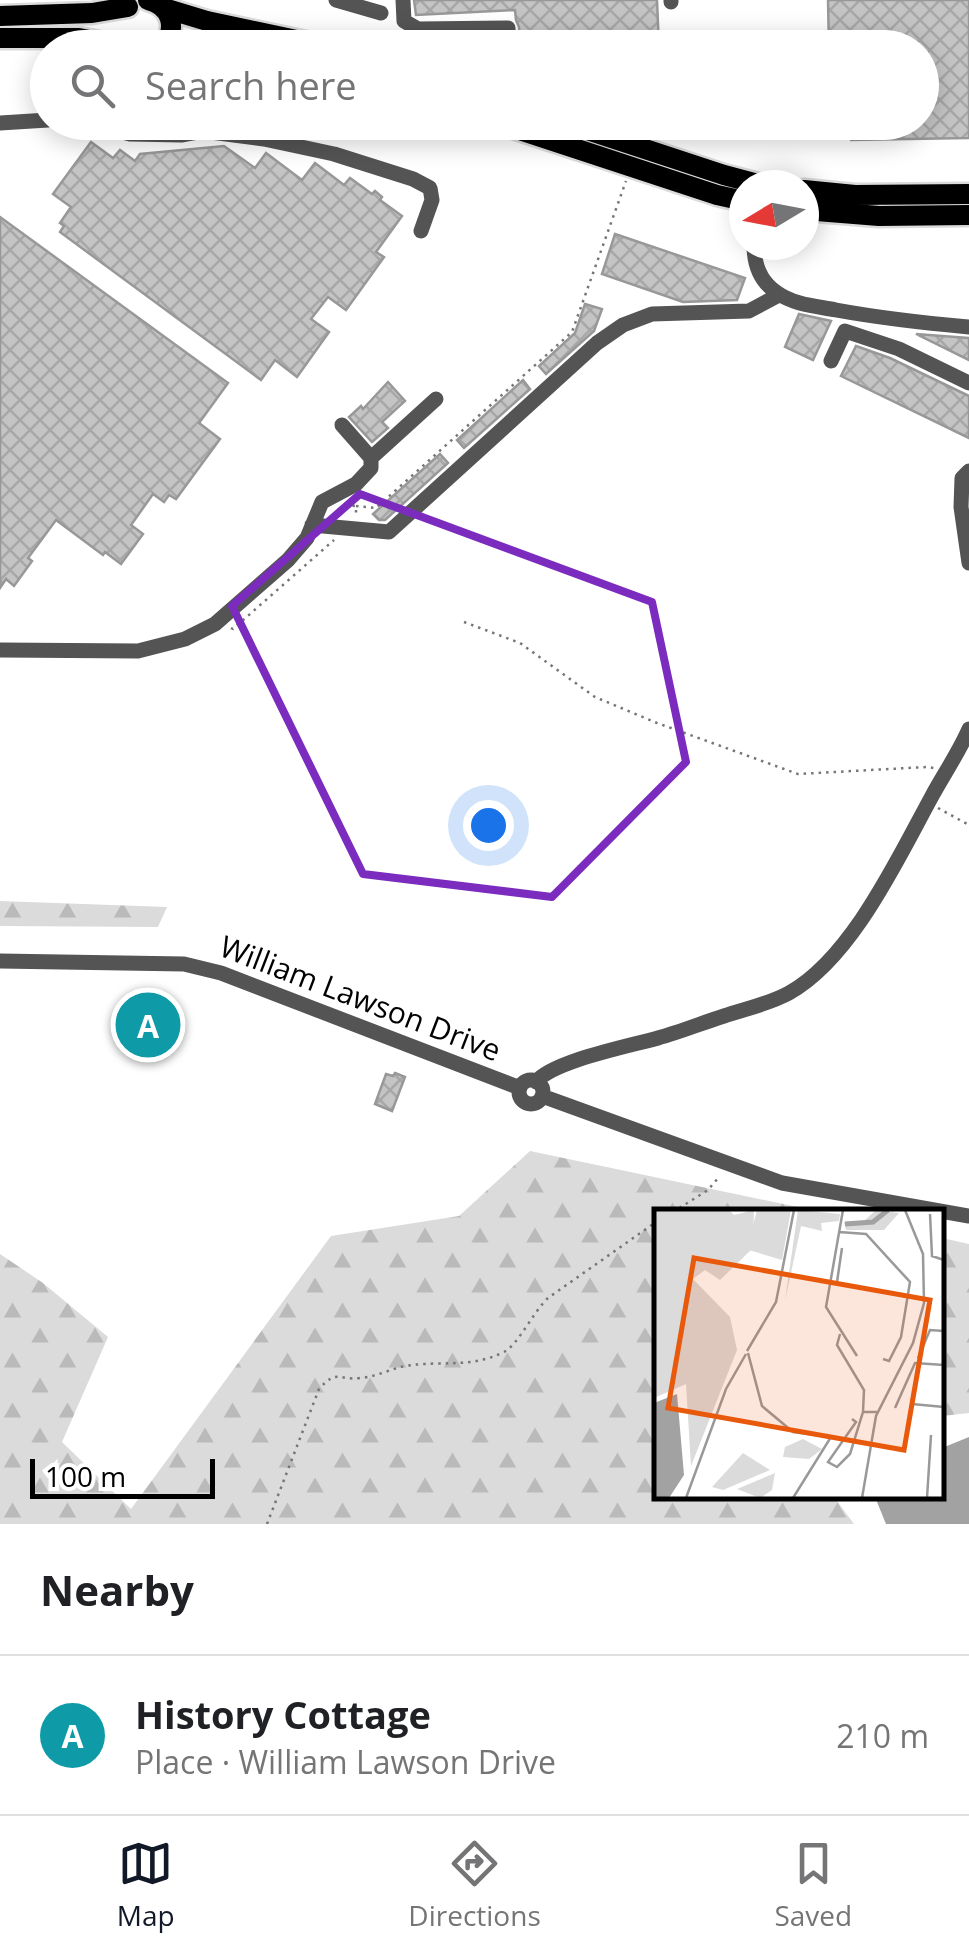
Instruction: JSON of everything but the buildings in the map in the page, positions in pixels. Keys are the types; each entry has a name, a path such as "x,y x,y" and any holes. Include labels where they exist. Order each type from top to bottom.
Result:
{"main road":[{"path":"0,16 92,13 146,3 249,30"},
{"path":"120,30 121,17 146,3"},
{"path":"146,3 171,19 172,30"},
{"path":"0,38 30,38"},
{"path":"550,140 729,197"},
{"path":"617,140 729,176"},
{"path":"819,191 969,194"},
{"path":"819,211 879,216 969,215"}],"street":[{"path":"336,0 382,13"},
{"path":"403,0 404,22 418,30 508,30"},
{"path":"0,122 30,121"},
{"path":"264,140 334,154 430,188 432,200 420,231"},
{"path":"755,260 766,284 795,302 969,326"},
{"path":"312,525 388,532 597,343 637,318 652,314 750,311 780,295"},
{"path":"831,361 845,331 899,349 969,382"},
{"path":"371,458 436,398"},
{"path":"0,650 138,651 185,639 215,624 288,560 307,538 322,502 356,484 371,468 371,458 342,425"},
{"path":"969,471 962,478 960,490 969,563"},
{"path":"539,1089 543,1074 573,1062 665,1036 789,992 830,958 875,898 969,729"},
{"name":"William Lawson Drive","path":"0,961 184,964 221,973 520,1088 520,1096 526,1102 537,1102 539,1089 782,1183 929,1209"},
{"name":"William Lawson Drive","path":"944,1212 969,1216"}],"path":[{"path":"356,506 376,508 572,332 627,178"},
{"path":"464,622 520,643 595,697 798,774 926,767 944,774"},
{"path":"929,802 969,825"},
{"path":"678,1209 719,1178"},
{"path":"267,1524 319,1389 329,1378 336,1375 358,1379 420,1364 474,1364 508,1350 548,1298 654,1223"}],"highlighted area":[{"path":"360,494 652,602 686,762 552,897 363,874 232,606"}],"green space":[{"path":"0,901 167,907 158,927 0,926"},
{"path":"530,1151 807,1209 654,1209 654,1499 835,1499 854,1524 0,1524 0,1254 43,1283 108,1337 62,1442 131,1509 331,1236 459,1216"},
{"path":"944,1238 969,1244 969,1413 944,1416"}],"shaded area":[{"path":"969,1437 969,1524 886,1524 876,1499 944,1499 944,1447"}],"place":[{"name":"History Cottage","path":"148,1025"}]}
